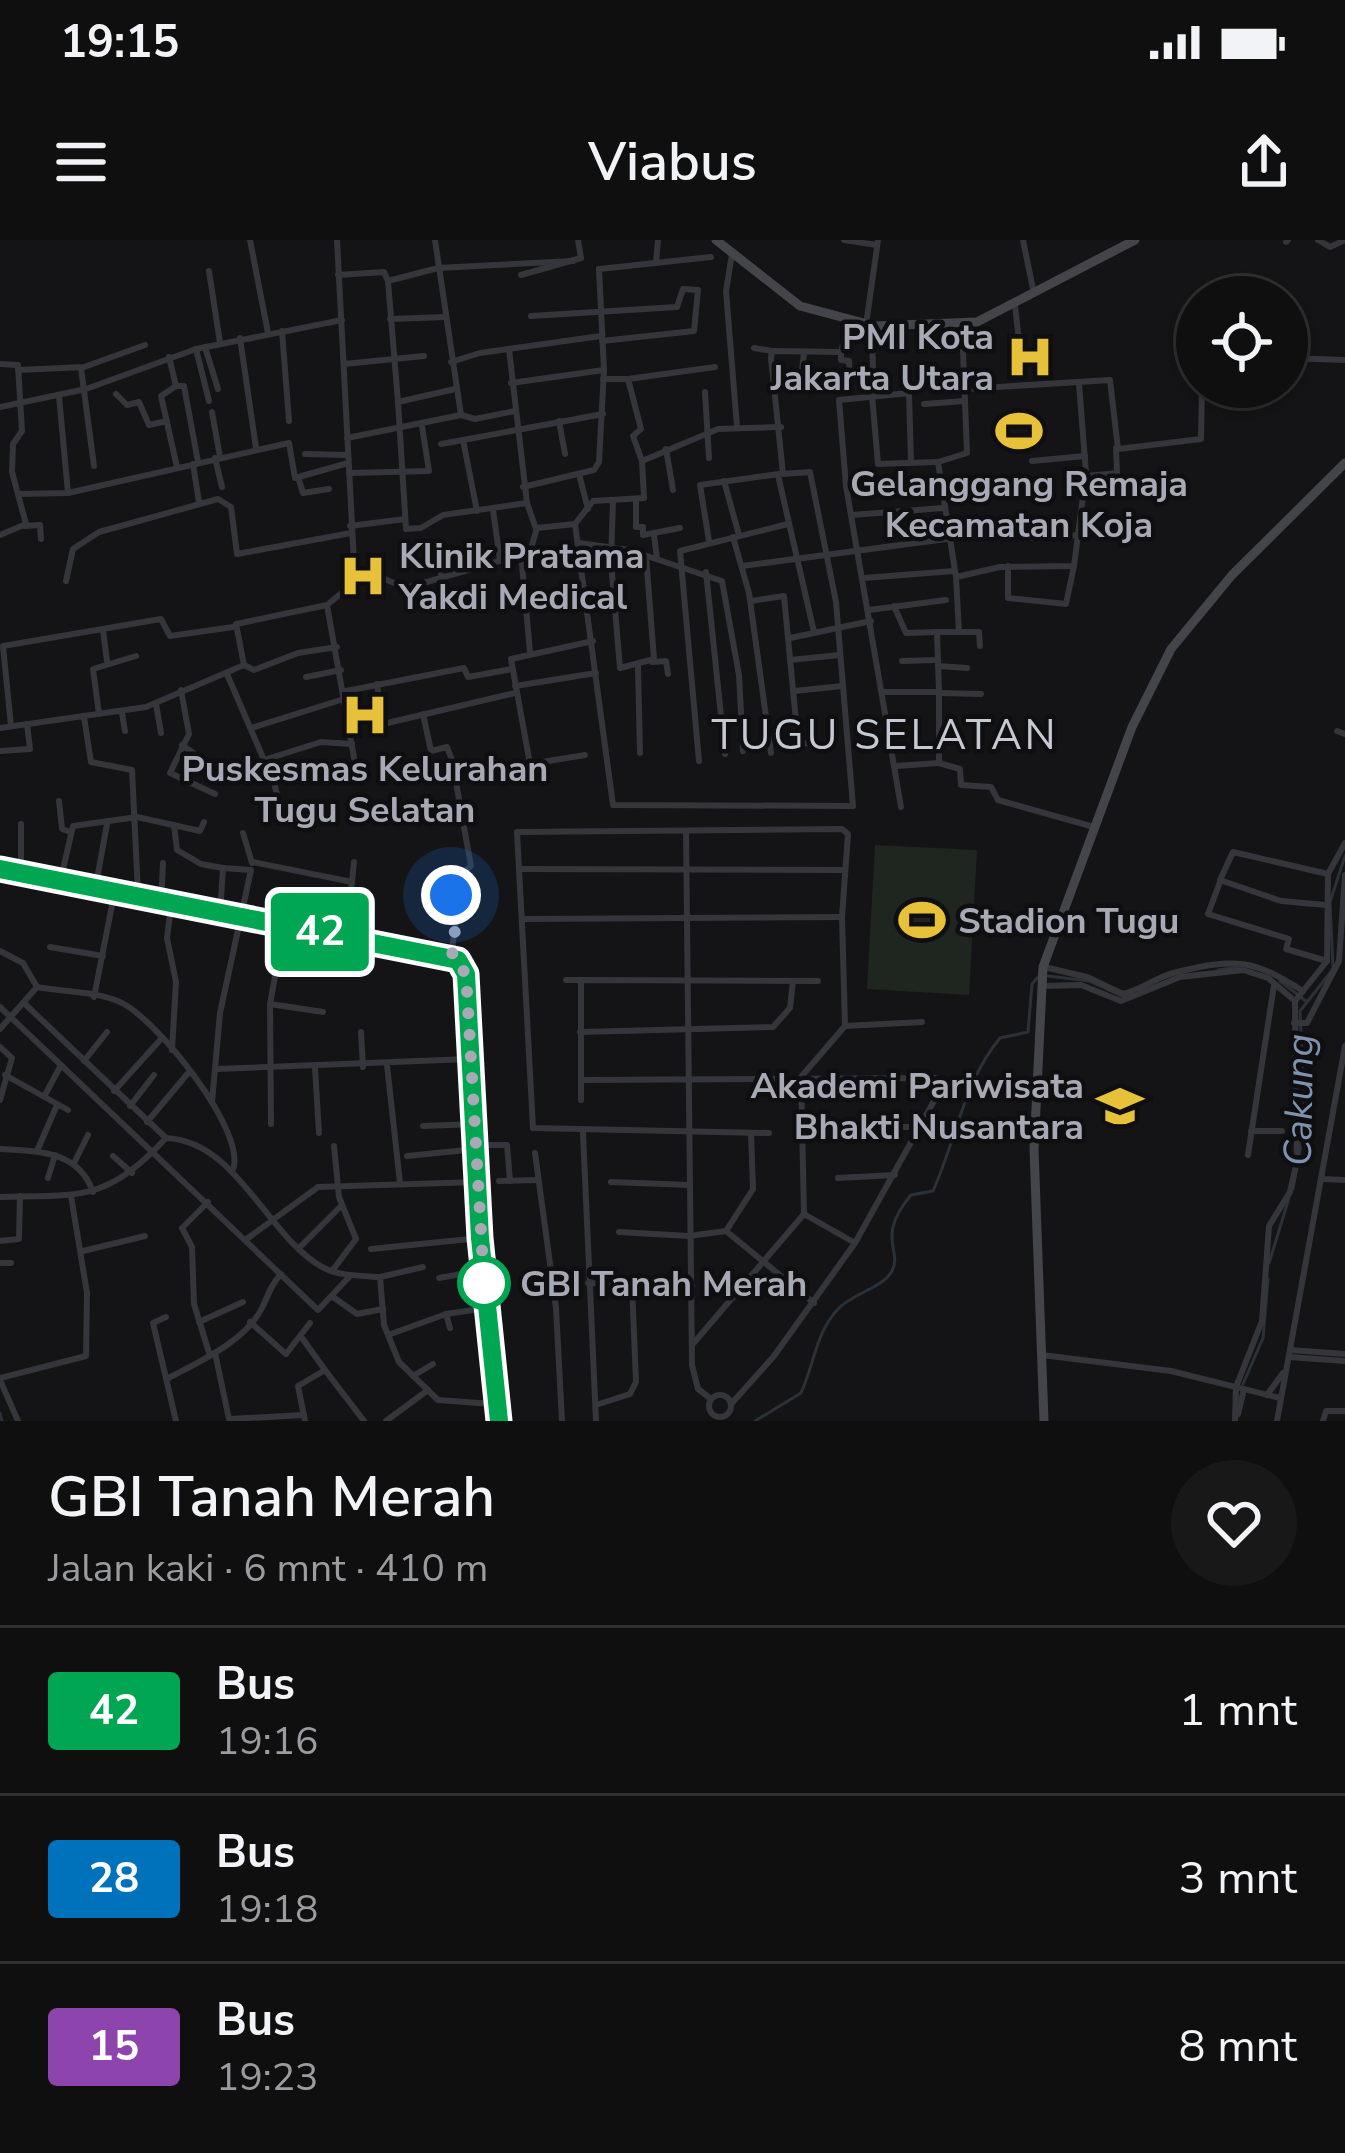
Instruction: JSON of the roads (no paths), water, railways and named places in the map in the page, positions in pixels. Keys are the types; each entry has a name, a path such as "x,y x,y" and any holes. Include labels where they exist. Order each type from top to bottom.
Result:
{"main road":[{"path":"716,240 800,306 869,326 962,325 1015,306 1135,240"},
{"path":"1044,1421 1034,1149 1043,976 1132,727 1183,630 1345,464"}],"street":[{"path":"250,240 268,333"},
{"path":"337,240 355,583"},
{"path":"435,240 461,415"},
{"path":"577,260 578,240"},
{"path":"656,263 658,240"},
{"path":"844,240 877,242 869,326 873,376"},
{"path":"1023,240 1034,294"},
{"path":"1318,240 1330,248 1345,240"},
{"path":"732,254 726,292 736,428"},
{"path":"388,281 438,268 577,260 599,269 711,257"},
{"path":"521,275 577,260"},
{"path":"523,487 579,474 599,463 604,375 599,269"},
{"path":"209,271 220,343"},
{"path":"338,275 384,272 388,281 392,363 403,430 405,529 413,530 443,515 527,503"},
{"path":"451,362 509,349 694,331 698,296 697,289 682,289 677,307 531,316"},
{"path":"1015,306 1020,349"},
{"path":"390,319 445,317"},
{"path":"0,407 86,389 196,349 342,320"},
{"path":"849,323 841,360 849,361 850,378"},
{"path":"872,395 877,463 966,457 962,325"},
{"path":"282,331 289,422"},
{"path":"240,338 256,448"},
{"path":"18,370 81,368 145,345"},
{"path":"206,347 218,389"},
{"path":"754,348 841,352"},
{"path":"196,349 209,401"},
{"path":"11,726 2,676 3,646 163,620 170,636 233,626 327,605 355,583 386,579 399,589 533,551 536,529 523,487 509,349"},
{"path":"772,351 781,427 780,474 814,632"},
{"path":"801,379 803,353"},
{"path":"344,364 392,363 424,356"},
{"path":"170,357 176,386"},
{"path":"1308,359 1345,360"},
{"path":"0,364 16,363 18,370 22,430 13,444 12,472 25,526"},
{"path":"511,383 604,375 628,379 715,367"},
{"path":"81,368 94,466"},
{"path":"536,529 575,524 593,501 646,495 633,437 641,429 628,379"},
{"path":"964,388 1112,381 1117,473 1086,476"},
{"path":"1009,566 1008,598 1066,604 1086,476 1079,384"},
{"path":"177,467 161,392 184,386 200,503"},
{"path":"398,402 455,388"},
{"path":"705,392 709,458"},
{"path":"116,394 127,405 140,402 149,425 167,421"},
{"path":"901,807 846,486 839,400 910,395 911,463"},
{"path":"59,396 68,493"},
{"path":"924,404 965,400"},
{"path":"1117,449 1201,439 1202,408"},
{"path":"347,438 461,415 475,419 515,411"},
{"path":"212,412 222,487"},
{"path":"441,444 603,414"},
{"path":"559,421 565,454"},
{"path":"305,454 402,473 429,471 422,426"},
{"path":"642,461 709,431 781,427"},
{"path":"463,440 478,511"},
{"path":"0,445 13,444"},
{"path":"19,494 68,493 256,448 292,444 303,493 329,489"},
{"path":"666,449 674,490"},
{"path":"1032,461 1085,456"},
{"path":"938,462 959,632"},
{"path":"298,477 348,464"},
{"path":"0,475 12,472"},
{"path":"575,524 613,805 854,804 842,655 810,472 700,485 710,542"},
{"path":"579,474 588,509"},
{"path":"846,486 939,478"},
{"path":"724,481 751,601 771,753"},
{"path":"66,581 73,549 94,534 218,499 229,503 237,554 405,519"},
{"path":"613,499 611,545 620,668 666,661 668,674"},
{"path":"636,499 636,527 643,527 644,535 680,528"},
{"path":"852,515 943,508"},
{"path":"493,510 500,560"},
{"path":"699,761 680,564 683,547 788,524"},
{"path":"0,536 40,525 41,539"},
{"path":"654,535 657,558"},
{"path":"1029,538 1079,536"},
{"path":"742,566 794,555 946,539"},
{"path":"578,543 611,545 718,577 739,675 743,752"},
{"path":"521,554 530,652"},
{"path":"646,556 651,663"},
{"path":"864,578 1070,566"},
{"path":"706,572 724,754"},
{"path":"441,575 446,610"},
{"path":"751,601 784,596 798,742 812,744"},
{"path":"869,610 946,600"},
{"path":"327,605 354,758"},
{"path":"894,606 906,633 980,632 980,646"},
{"path":"790,638 871,621"},
{"path":"233,626 244,665 254,670 298,653 338,647"},
{"path":"103,630 107,661"},
{"path":"937,632 939,763"},
{"path":"533,775 512,656 593,640"},
{"path":"790,660 842,655"},
{"path":"99,716 92,670 107,661 136,656"},
{"path":"902,662 967,668"},
{"path":"0,728 157,704 244,665"},
{"path":"638,667 640,753"},
{"path":"251,728 377,685 464,668 468,677 512,669"},
{"path":"306,677 341,670"},
{"path":"377,685 382,724 596,673"},
{"path":"227,674 262,757 269,759 321,742 352,745"},
{"path":"794,691 842,686"},
{"path":"181,690 189,734 170,773 215,794"},
{"path":"883,692 981,694"},
{"path":"157,704 161,733"},
{"path":"122,712 124,731"},
{"path":"423,714 431,751 447,747 452,760 471,866 459,876 448,907 457,912 452,956"},
{"path":"83,717 90,759 98,765 132,770 138,895"},
{"path":"0,751 30,749 27,724"},
{"path":"182,746 233,781"},
{"path":"530,764 585,755"},
{"path":"269,759 278,800"},
{"path":"896,766 939,763 960,769 962,785 991,787 998,800 1094,827"},
{"path":"59,801 62,829 68,831"},
{"path":"68,831 79,824 137,817 156,825 200,831 204,822"},
{"path":"96,886 107,824"},
{"path":"174,825 177,850 201,864 252,866 352,881"},
{"path":"9,835 21,829 21,870"},
{"path":"692,1345 804,1214 801,1077 845,1026 846,830 524,830 515,837 525,919 531,1124 536,1131 769,1133"},
{"path":"62,878 68,831"},
{"path":"581,1080 690,1080 801,1077 936,1078 944,1085 856,1243 732,1403 730,1412 714,1419 711,1399 698,1389 692,1345 692,1134 690,1080 689,1030 689,919 686,832"},
{"path":"212,1102 220,1013 252,866 243,833"},
{"path":"1237,1421 1240,1388 1262,1321 1269,1226 1295,1175 1300,1089 1296,1000 1327,961 1328,874 1345,843"},
{"path":"1327,961 1286,949 1288,939 1208,914 1233,851 1328,874"},
{"path":"344,937 354,862"},
{"path":"161,903 164,863"},
{"path":"219,916 223,868"},
{"path":"0,869 62,878 243,921 452,956 466,974 480,1238 493,1404 499,1421"},
{"path":"520,869 844,870"},
{"path":"1297,1023 1336,972 1345,875"},
{"path":"1220,881 1281,901 1326,905"},
{"path":"94,997 115,890"},
{"path":"171,906 168,952 176,982 172,1050"},
{"path":"525,919 842,917"},
{"path":"272,1124 270,1004 284,927"},
{"path":"1326,930 1341,931"},
{"path":"50,947 103,956"},
{"path":"0,951 23,963 38,987 124,1003 172,1050 228,1126 236,1160 232,1172"},
{"path":"1043,976 1087,977 1123,994 1179,971 1251,962 1271,968 1303,991"},
{"path":"1043,976 1121,1001 1175,979 1236,970 1261,974 1296,1000"},
{"path":"566,980 818,981"},
{"path":"580,1031 773,1027 790,1008 793,981"},
{"path":"580,983 581,1100"},
{"path":"1248,1155 1274,985"},
{"path":"0,1029 38,987"},
{"path":"25,1004 147,1122 166,1138 182,1141 232,1172 299,1248 332,1270 380,1277 423,1267"},
{"path":"270,1004 323,1012"},
{"path":"0,1007 248,1238 318,1310 351,1275"},
{"path":"845,1026 922,1022"},
{"path":"84,1061 107,1031"},
{"path":"361,1032 363,1067"},
{"path":"114,1091 161,1039"},
{"path":"1277,1421 1345,1046"},
{"path":"0,1047 12,1058 0,1100"},
{"path":"215,1069 363,1067 402,1058 469,1059"},
{"path":"387,1065 400,1183"},
{"path":"45,1095 60,1067"},
{"path":"315,1068 320,1132"},
{"path":"147,1122 189,1072"},
{"path":"5,1075 68,1110"},
{"path":"130,1106 154,1076"},
{"path":"37,1151 57,1104"},
{"path":"423,1126 475,1124"},
{"path":"833,1127 924,1126"},
{"path":"1251,1131 1282,1131"},
{"path":"726,1231 753,1189 751,1132"},
{"path":"583,1133 596,1421"},
{"path":"74,1163 88,1135"},
{"path":"0,1197 93,1192 132,1173 166,1138"},
{"path":"406,1156 507,1145 510,1181"},
{"path":"332,1270 356,1237 341,1206 334,1146"},
{"path":"0,1149 37,1151 74,1163 86,1171 93,1192"},
{"path":"536,1153 556,1308 562,1421"},
{"path":"48,1178 55,1155"},
{"path":"113,1156 132,1173"},
{"path":"838,1178 897,1175"},
{"path":"1323,1179 1345,1180"},
{"path":"499,1181 538,1180"},
{"path":"248,1238 310,1190 477,1181"},
{"path":"611,1182 690,1185"},
{"path":"0,1241 19,1239 20,1196"},
{"path":"18,1421 0,1379 86,1356 83,1251 71,1196"},
{"path":"208,1202 182,1228 192,1247 190,1285 199,1322 213,1354 229,1420 305,1418 298,1386 325,1370"},
{"path":"299,1248 341,1206"},
{"path":"804,1214 856,1243"},
{"path":"619,1232 689,1236 726,1231 814,1303"},
{"path":"83,1251 145,1236"},
{"path":"371,1249 480,1238"},
{"path":"0,1263 11,1263"},
{"path":"439,1278 483,1270"},
{"path":"167,1379 213,1354 250,1322 281,1274"},
{"path":"380,1277 396,1366 413,1376 443,1408 493,1404"},
{"path":"587,1283 692,1286"},
{"path":"595,1406 630,1394 636,1382 632,1285"},
{"path":"333,1297 357,1314 383,1309"},
{"path":"199,1322 243,1302"},
{"path":"388,1335 446,1315 487,1308"},
{"path":"446,1315 450,1328"},
{"path":"166,1317 153,1323 176,1421"},
{"path":"250,1322 286,1354 310,1323"},
{"path":"302,1338 364,1421"},
{"path":"1289,1353 1345,1357"},
{"path":"1042,1355 1171,1371 1280,1397"},
{"path":"413,1376 433,1364"},
{"path":"1267,1394 1286,1369"},
{"path":"386,1421 428,1390"},
{"path":"711,1399 723,1394 732,1403"},
{"path":"1324,1421 1326,1411 1345,1411"}],"waterway":[{"name":"Cakung","path":"1293,1189 1305,1121 1300,1011 1333,969 1330,902 1345,856"},
{"path":"1218,970 1238,967"},
{"path":"1048,976 1089,981 1124,997"},
{"path":"755,1421 801,1393 831,1317 892,1271 894,1222 911,1195 933,1191 969,1092 988,1055 1000,1038 1028,1032 1032,984 1038,977"},
{"path":"1280,981 1307,1002"},
{"name":"Cakung","path":"1269,1263 1289,1198"},
{"name":"Cakung","path":"1243,1384 1263,1338 1268,1279"},
{"path":"0,1413 2,1421"}],"place":[{"name":"PMI Kota Jakarta Utara","path":"1030,357"},
{"name":"Gelanggang Remaja Kecamatan Koja","path":"1019,431"},
{"name":"Klinik Pratama Yakdi Medical","path":"363,576"},
{"name":"Puskesmas Kelurahan Tugu Selatan","path":"365,715"},
{"name":"Stadion Tugu","path":"922,920"},
{"name":"Akademi Pariwisata Bhakti Nusantara","path":"1120,1106"},
{"name":"GBI Tanah Merah","path":"484,1283"}],"district":[{"name":"TUGU SELATAN","path":"885,734"}]}
